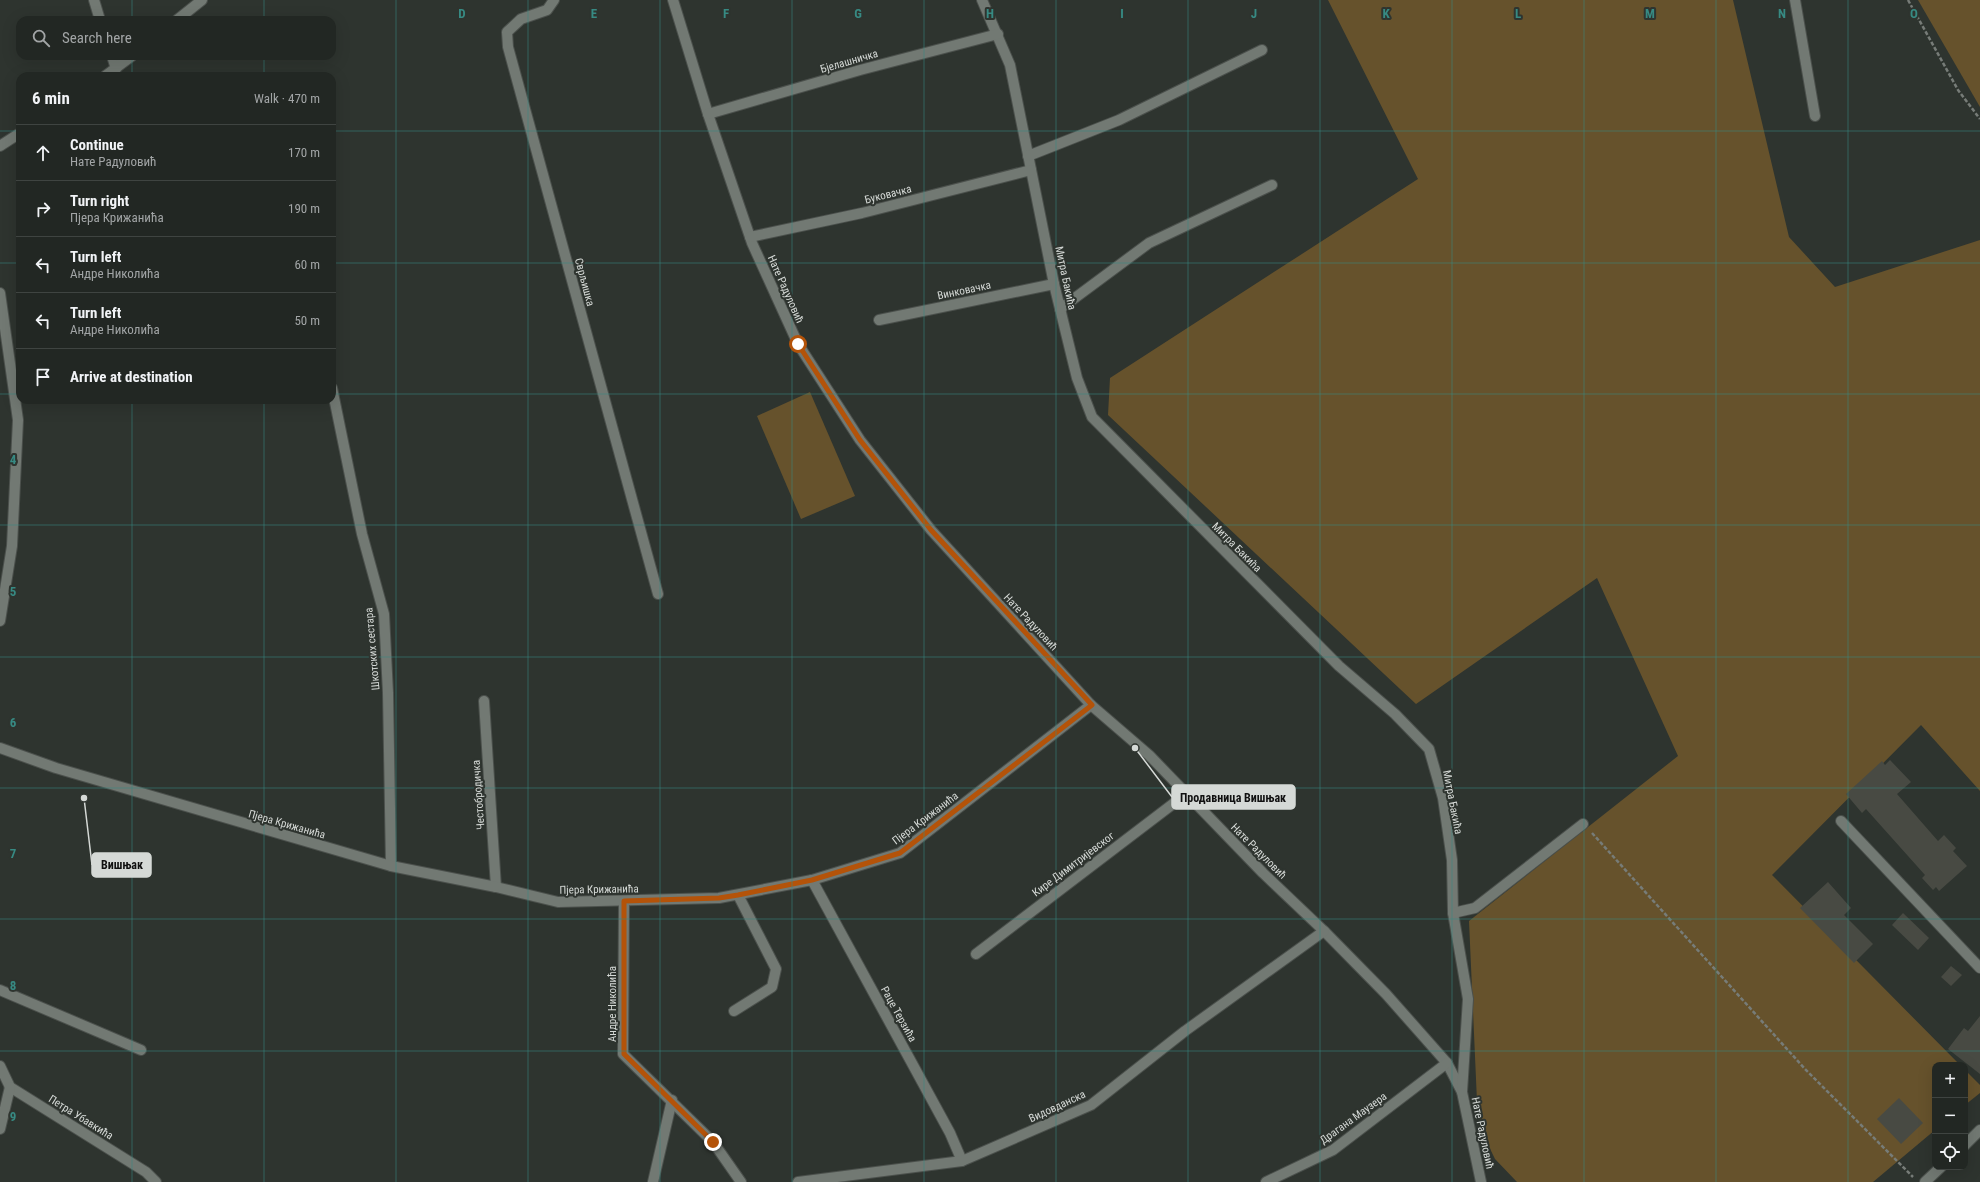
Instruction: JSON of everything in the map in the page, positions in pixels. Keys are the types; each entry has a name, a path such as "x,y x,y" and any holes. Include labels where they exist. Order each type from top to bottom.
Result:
{"street":[{"path":"94,0 99,16"},
{"path":"182,16 202,0"},
{"name":"Сврљишка","path":"554,0 547,10 521,19 507,32 508,47 658,594"},
{"name":"Нате Радуловић","path":"673,0 708,114 750,237 798,344 860,440 931,530 1092,705 1149,755 1263,873 1324,931 1386,994 1447,1063 1462,1092 1481,1182"},
{"name":"Митра Бакића","path":"982,0 998,34 1010,65 1054,284 1077,378 1092,417 1339,666 1396,714 1429,749 1443,798 1451,852 1453,913 1468,999 1462,1092"},
{"path":"1795,0 1814,116"},
{"name":"Бјелашничка","path":"708,114 860,70 998,34"},
{"path":"1028,156 1119,120 1262,50"},
{"path":"113,60 116,69"},
{"path":"111,72 127,60"},
{"path":"0,146 16,136"},
{"name":"Буковачка","path":"750,237 862,213 1031,170"},
{"path":"1060,309 1149,244 1272,185"},
{"name":"Винковачка","path":"879,320 1054,284"},
{"path":"0,293 18,420 12,546 0,621"},
{"name":"Шкотских сестара","path":"335,404 362,534 384,614 388,693 391,866"},
{"name":"Честобродичка","path":"484,701 496,887"},
{"name":"Пјера Крижанића","path":"0,748 56,768 391,866 496,887 558,902 719,898 812,880 900,853 1092,705"},
{"name":"Кире Димитријевског","path":"976,954 1186,794"},
{"path":"1841,821 1980,968"},
{"path":"1453,913 1475,908 1584,824"},
{"name":"Раце Терзића","path":"812,880 950,1133 962,1161"},
{"path":"734,1011 772,987 776,969 738,895"},
{"name":"Андре Николића","path":"624,901 624,1054 713,1142 741,1182"},
{"name":"Видовданска","path":"798,1182 962,1161 1091,1104 1185,1031 1324,931"},
{"path":"0,990 141,1050"},
{"name":"Драгана Маузера","path":"1266,1182 1333,1150 1447,1063"},
{"path":"0,1066 10,1087 0,1129"},
{"name":"Петра Убавкића","path":"10,1087 146,1172 156,1182"},
{"path":"653,1182 672,1100"},
{"path":"1968,1141 1980,1130"},
{"path":"1925,1182 1938,1170"}],"path":[{"path":"1908,0 1958,90 1980,119"},
{"path":"1584,824 1805,1069 1917,1182"}],"shaded area":[{"path":"1328,0 1733,0 1789,237 1835,287 1980,240 1980,791 1921,725 1772,875 1957,1062 1932,1062 1932,1133 1873,1182 1517,1182 1495,1159 1478,1124 1469,921 1678,756 1597,578 1416,704 1108,415 1110,378 1418,179"},
{"path":"1918,0 1980,0 1980,107"},
{"path":"810,392 855,496 801,519 757,416"},
{"path":"1968,1073 1980,1085 1980,1093 1968,1103"}],"building":[{"path":"1890,760 1911,782 1897,794 1938,841 1944,835 1956,848 1953,851 1967,866 1939,891 1936,887 1933,890 1922,878 1925,875 1866,809 1862,813 1846,794 1882,761 1885,765"},
{"path":"1828,882 1851,908 1844,915 1873,944 1854,963 1800,908"},
{"path":"1903,913 1929,938 1918,950 1892,925"},
{"path":"1951,966 1962,975 1951,986 1941,977"},
{"path":"1980,1016 1980,1074 1968,1065 1968,1062 1965,1062 1948,1049 1964,1028 1968,1031"},
{"path":"1899,1098 1923,1123 1901,1144 1877,1119"}],"place":[{"name":"Продавница Вишњак","path":"1135,748"},
{"name":"Вишњак","path":"84,798"}],"route":[{"path":"713,1142 624,1054 624,901 719,898 738,895 812,880 900,853 1092,705 931,530 860,440 798,344"}]}
